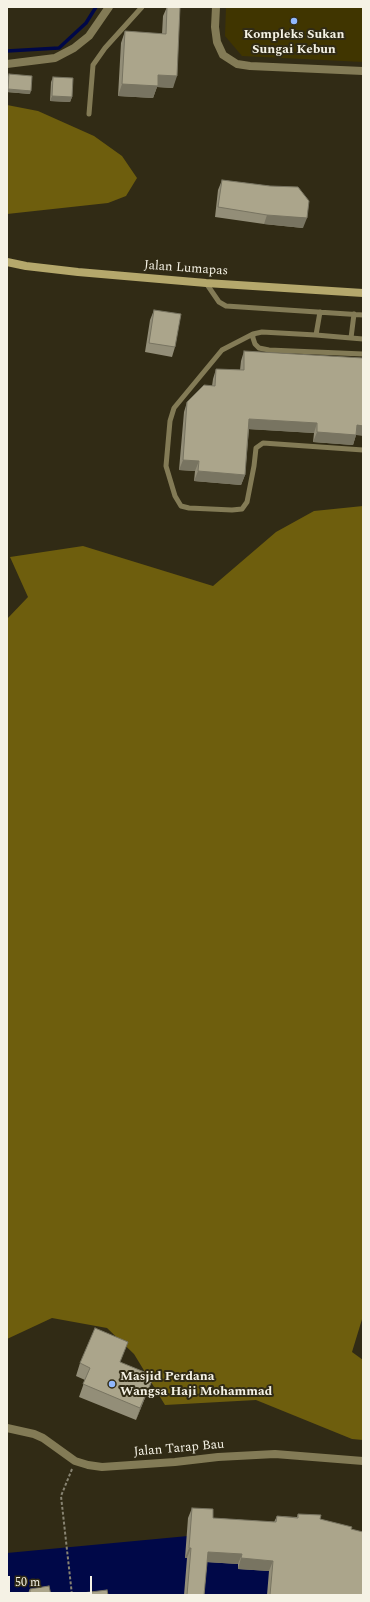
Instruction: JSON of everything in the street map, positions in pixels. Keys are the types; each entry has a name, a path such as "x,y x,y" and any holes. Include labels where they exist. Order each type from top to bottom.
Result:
{"main road":[{"name":"Jalan Lumapas","path":"7,262 26,266 70,271 206,283 363,292"}],"street":[{"path":"7,64 55,58 74,48 89,36 109,7"},
{"path":"216,7 217,42 223,55 237,64 250,66 363,71"},
{"name":"Jalan Tarap Bau","path":"7,1428 34,1434 43,1438 75,1461 88,1465 121,1466 218,1457 275,1454 363,1461"}],"lane":[{"path":"89,114 93,65 105,48 142,7"},
{"path":"206,283 219,302 226,306 363,315"},
{"path":"316,336 320,312"},
{"path":"351,338 354,314"},
{"path":"363,339 262,332 253,334 222,350 174,408 170,421 166,466 175,496 181,506 232,510 242,509 247,502 256,448 263,443 363,450"},
{"path":"253,334 252,338 255,344 259,348 269,350 363,354"}],"path":[{"path":"72,1595 61,1496 75,1461"}],"shaded area":[{"name":"Kompleks Sukan Sungai Kebun","path":"226,7 363,7 363,62 242,56 225,36"},
{"path":"7,105 38,111 94,136 122,156 137,178 126,196 108,203 7,214"},
{"path":"363,506 363,1316 352,1352 363,1360 363,1440 352,1439 256,1400 165,1405 134,1354 107,1328 52,1318 7,1339 7,619 28,597 10,557 83,546 213,586 276,532 314,511"},
{"path":"188,1536 328,1595 7,1595 7,1553"}],"building":[{"path":"167,7 180,7 177,76 158,75 158,86 122,84 125,31 166,34"},
{"path":"9,74 32,76 31,91 8,89"},
{"path":"53,77 73,78 72,97 52,96"},
{"path":"222,180 270,186 298,187 309,201 307,218 267,215 218,207"},
{"path":"154,310 181,314 175,347 149,343"},
{"path":"244,351 363,358 363,426 357,425 356,435 317,432 317,423 249,419 245,475 198,471 199,461 183,460 187,402 204,385 215,386 216,369 244,370"},
{"name":"Masjid Perdana Wangsa Haji Mohammad","path":"95,1328 128,1342 120,1362 154,1376 140,1408 83,1384 90,1368 80,1363"},
{"path":"192,1508 213,1509 213,1518 276,1522 277,1516 298,1518 298,1514 321,1515 320,1519 352,1527 351,1529 363,1532 363,1595 270,1595 273,1561 241,1558 242,1554 208,1552 204,1595 187,1595 191,1548 189,1548"},
{"path":"49,1586 51,1595 30,1595 30,1589"},
{"path":"107,1590 108,1595 83,1595 82,1593"}],"waterway":[{"path":"7,51 59,48 86,23 96,7"}],"place":[{"name":"Kompleks Sukan Sungai Kebun","path":"294,21"},
{"name":"Masjid Perdana Wangsa Haji Mohammad","path":"112,1384"}]}
